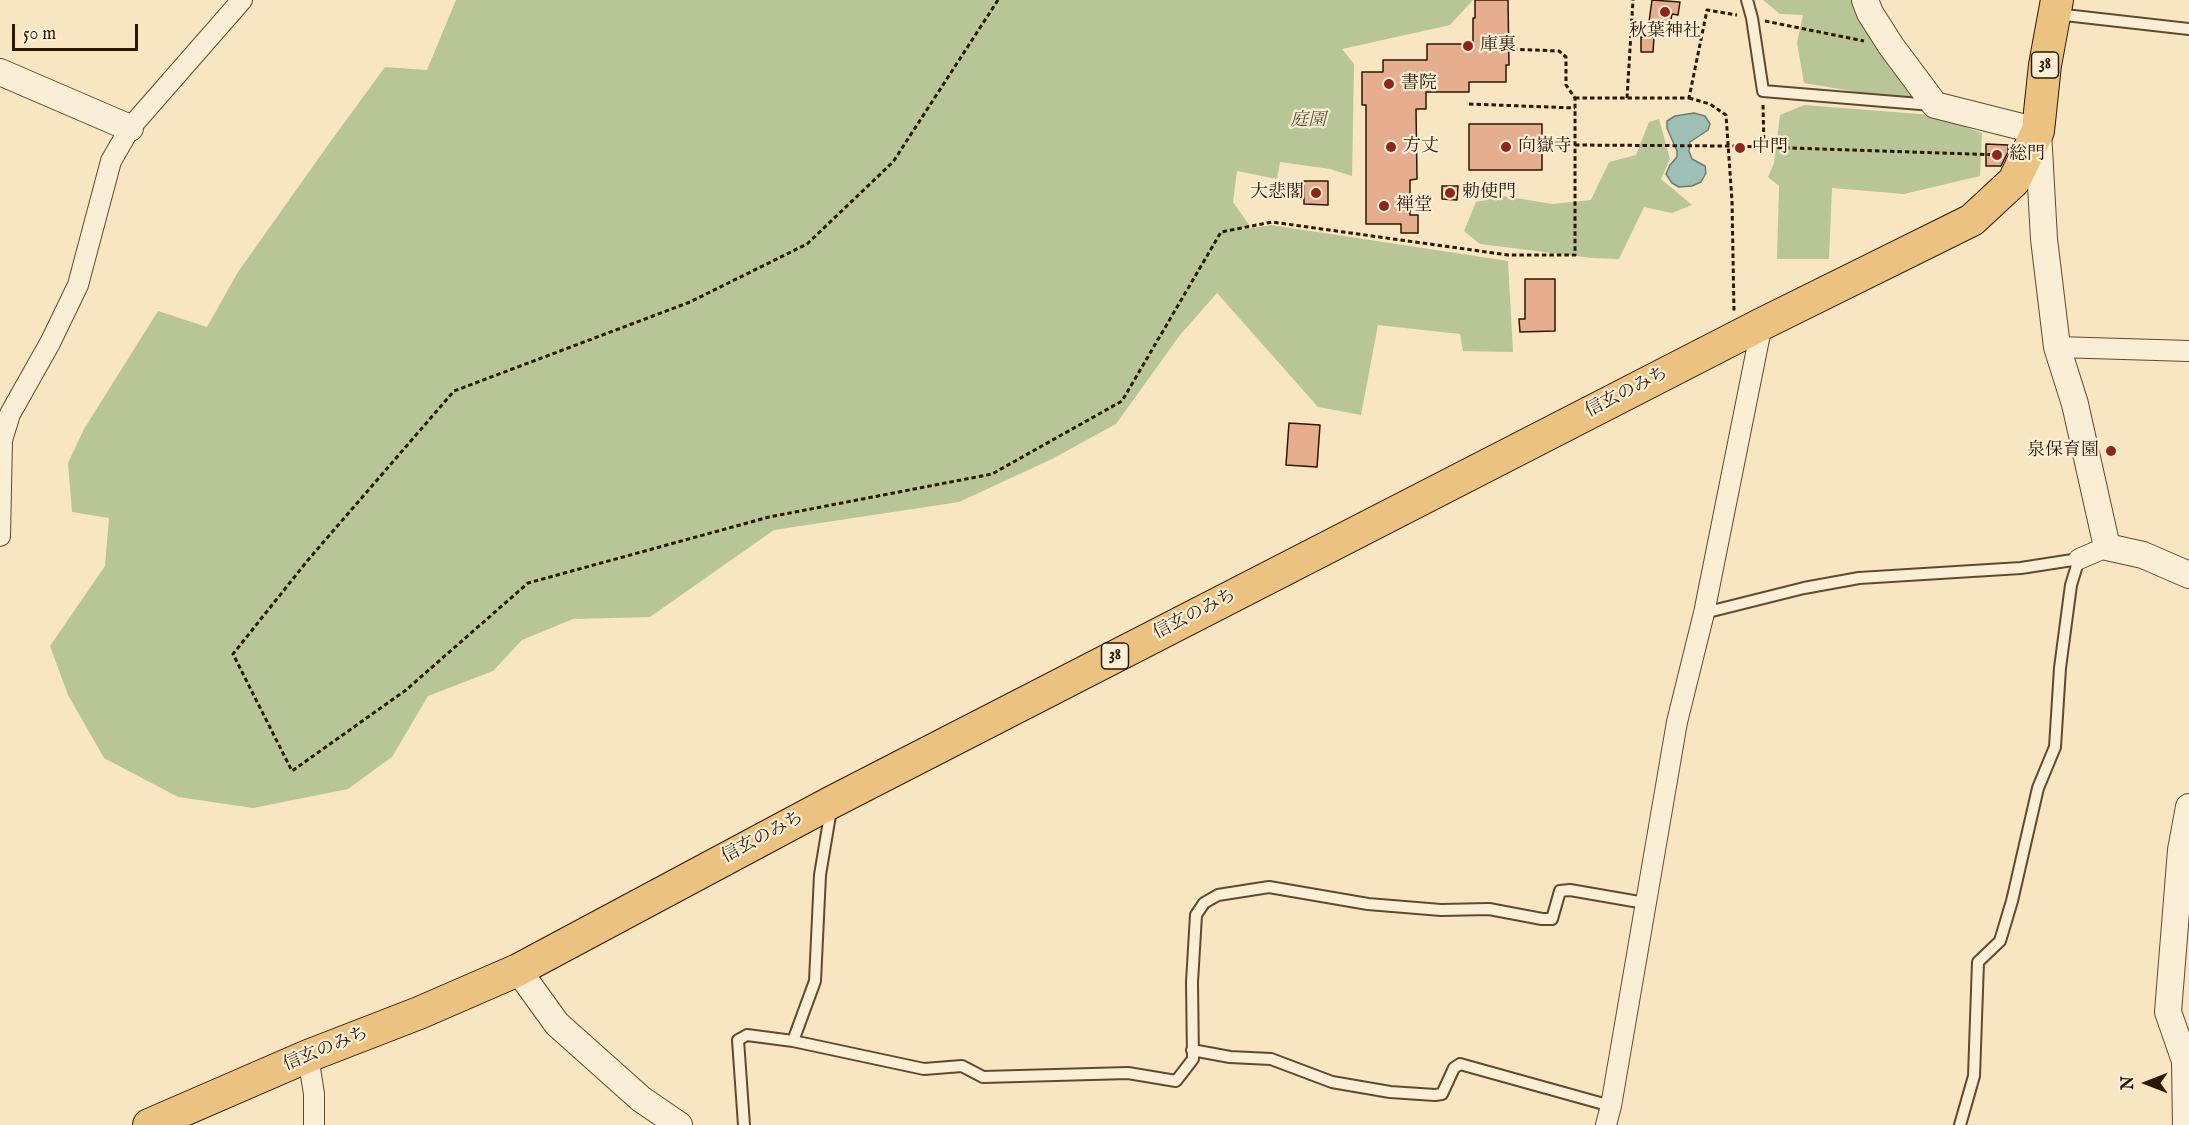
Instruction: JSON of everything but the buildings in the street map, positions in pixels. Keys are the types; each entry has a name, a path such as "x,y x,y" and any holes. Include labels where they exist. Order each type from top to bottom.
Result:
{"main road":[{"name":"38","path":"2032,144 2056,7"},
{"name":"信玄のみち","path":"149,1125 308,1056 419,1013 518,970 832,802 1734,338 1972,220 2014,181 2032,144"}],"street":[{"path":"0,536 2,440 10,414 50,343 78,285 111,161 130,128 243,0"},
{"path":"1865,0 1870,13 1891,46 1935,105 2032,144 2057,347 2075,404 2107,547"},
{"path":"0,72 130,128"},
{"path":"1606,1125 1677,722 1704,613 1762,324"},
{"path":"2057,347 2189,351"},
{"path":"2079,559 2107,547 2143,555 2189,575"},
{"path":"2186,1125 2185,1061 2168,1012 2181,850 2189,807"},
{"path":"518,970 557,1024 641,1099 679,1125"},
{"path":"308,1056 315,1094 314,1125"}],"lane":[{"path":"1747,0 1752,18 1763,91 1935,105"},
{"path":"2056,7 2189,29"},
{"path":"1704,613 1804,588 1859,578 2021,568 2079,559 2071,585 2062,656 2055,747 2038,788 2012,901 2000,941 1978,962 1974,1076 1960,1125"},
{"path":"793,1041 815,981 820,875 832,802"},
{"path":"744,1125 738,1040 747,1035 793,1041 924,1069 962,1066 983,1077 1128,1073 1176,1081 1192,1059 1192,982 1196,915 1204,903 1218,895 1269,886 1368,904 1441,910 1489,909 1542,919 1552,919 1560,891 1570,890 1645,903"},
{"path":"1192,1050 1230,1057 1271,1059 1332,1082 1389,1092 1435,1095 1442,1094 1454,1068 1460,1064 1611,1106"}],"path":[{"path":"998,0 893,162 807,244 690,302 454,391 308,560 233,654 292,771 406,690 528,583 769,518 992,474 1122,401 1221,232 1272,222 1508,255 1575,255 1575,98 1566,85 1566,57 1560,51 1509,49"},
{"path":"1627,98 1633,0"},
{"path":"1689,98 1707,10 1891,46"},
{"path":"1763,91 1764,147"},
{"path":"1575,98 1689,98 1710,104 1726,116 1729,146 1734,338"},
{"path":"1469,104 1575,108"},
{"path":"1575,145 1729,146 1994,154 2032,144"}],"green space":[{"name":"庭園","path":"456,0 1473,0 1450,25 1342,49 1354,64 1352,176 1330,169 1280,162 1277,179 1237,171 1233,202 1250,226 1239,230 1271,225 1508,261 1513,352 1463,351 1460,334 1378,325 1361,415 1318,407 1217,293 1180,335 1116,424 1052,459 959,502 774,530 650,617 573,619 522,640 493,671 428,696 392,757 348,789 253,808 178,797 104,758 68,695 50,646 105,566 109,518 72,512 68,463 84,429 158,311 207,327 238,272 385,67 427,70"},
{"path":"1763,0 1865,0 1935,105 1804,83 1797,43 1803,15 1780,14"},
{"path":"1804,105 1932,115 1982,133 1980,176 1904,194 1832,188 1829,259 1777,259 1779,186 1768,177 1774,163 1780,115"},
{"path":"1659,119 1670,159 1661,179 1692,205 1672,213 1644,207 1619,259 1592,258 1480,244 1464,231 1476,202 1504,196 1552,204 1591,200 1609,162 1636,155 1649,122"}],"water":[{"path":"1694,113 1705,116 1710,124 1708,130 1690,142 1689,151 1692,159 1705,166 1706,173 1701,182 1692,186 1679,187 1672,183 1666,174 1677,157 1677,151 1667,128 1667,121 1675,116"}],"place":[{"name":"秋葉神社","path":"1665,12"},
{"name":"庫裏","path":"1468,46"},
{"name":"書院","path":"1389,84"},
{"name":"方丈","path":"1391,147"},
{"name":"向嶽寺","path":"1506,147"},
{"name":"中門","path":"1740,148"},
{"name":"総門","path":"1997,155"},
{"name":"大悲閣","path":"1316,193"},
{"name":"勅使門","path":"1450,193"},
{"name":"禅堂","path":"1384,206"},
{"name":"泉保育園","path":"2111,451"}]}
